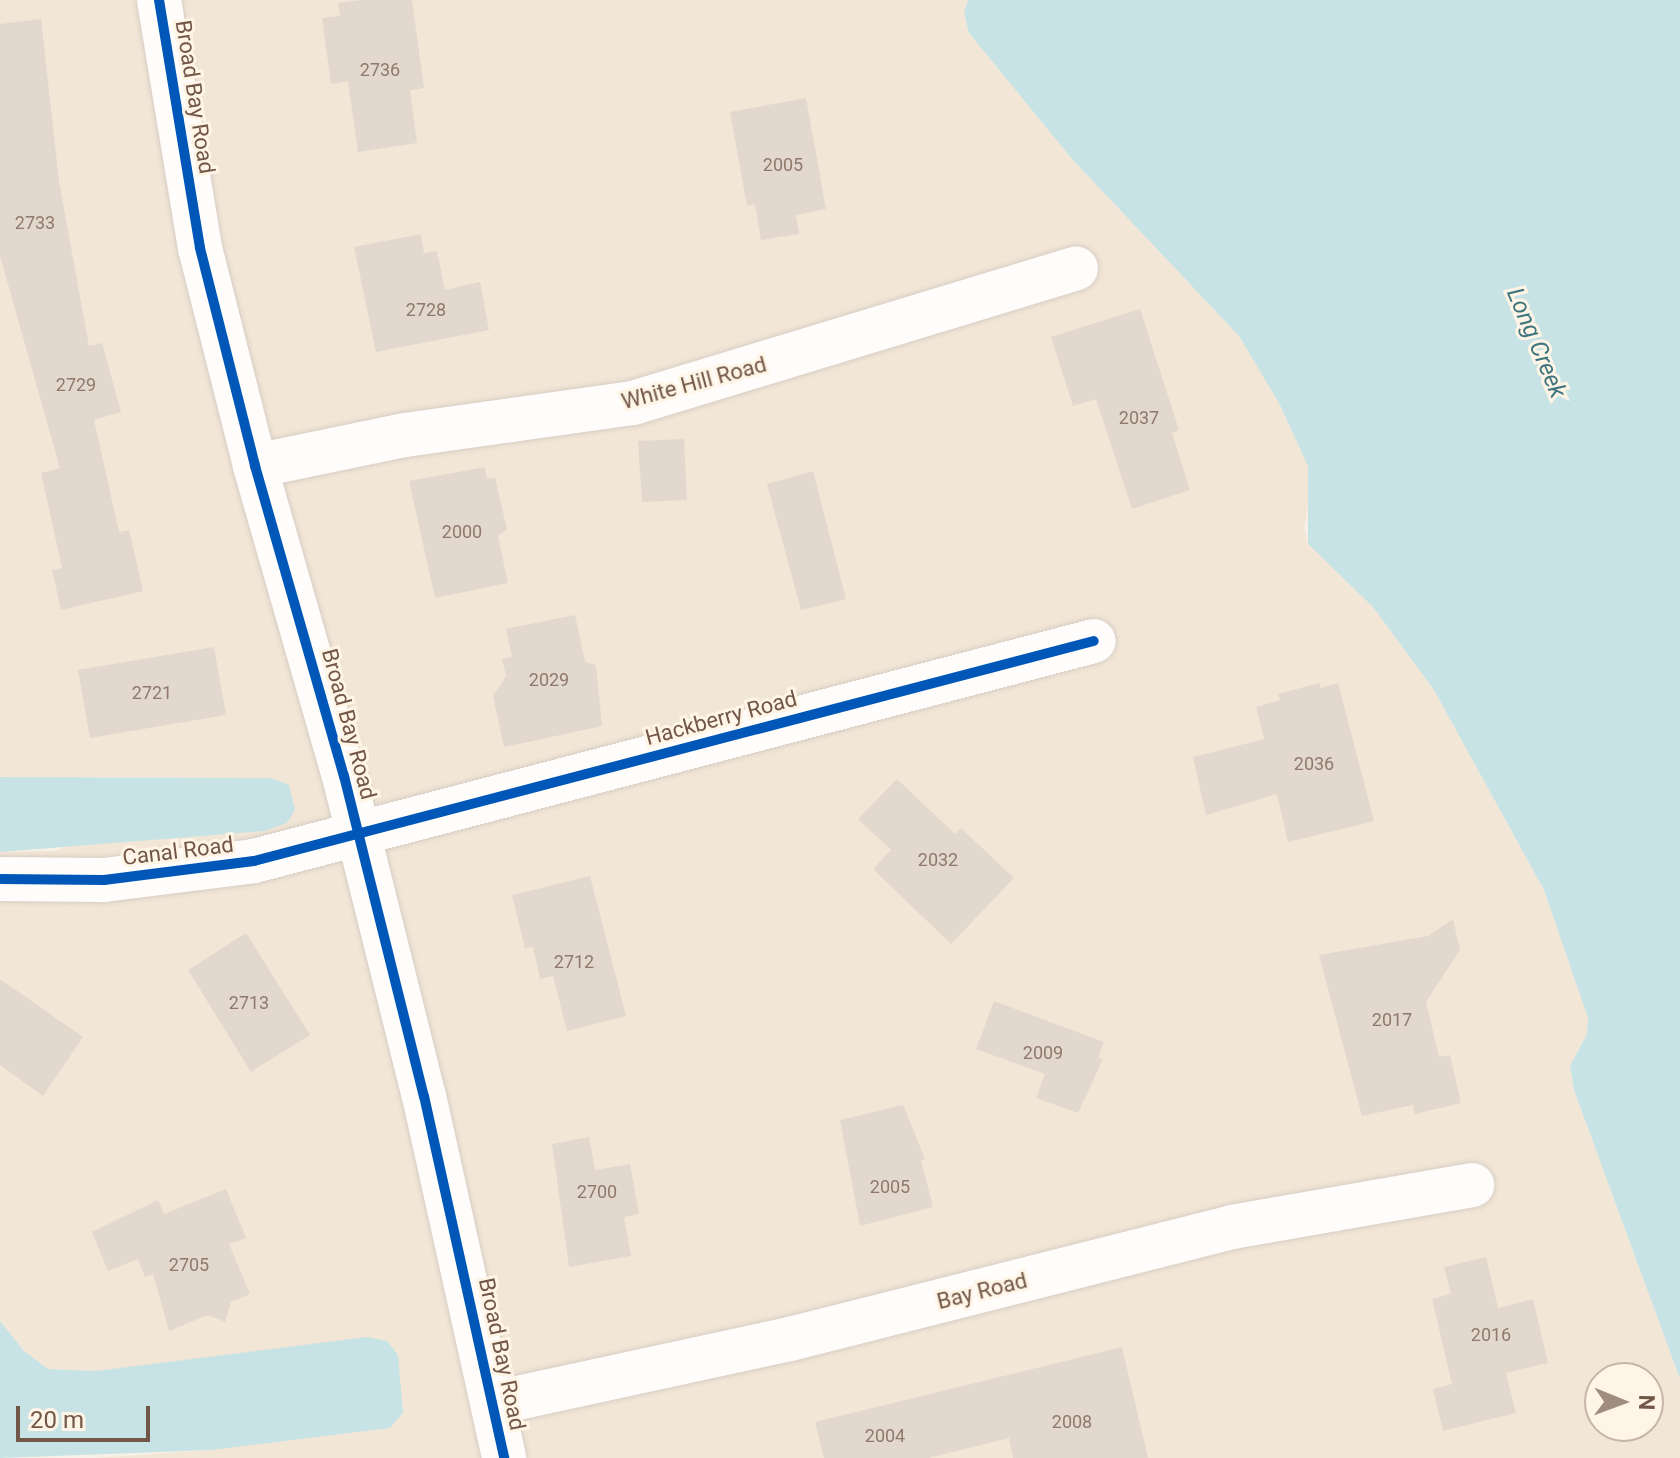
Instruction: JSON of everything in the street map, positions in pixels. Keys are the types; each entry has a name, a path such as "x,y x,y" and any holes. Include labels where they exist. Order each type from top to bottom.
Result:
{"street":[{"name":"Broad Bay Road","path":"159,0 200,248 255,466 358,834 494,1403 504,1458"},
{"name":"White Hill Road","path":"255,466 405,435 633,403 1076,268"},
{"name":"Hackberry Road","path":"358,834 1094,641"},
{"name":"Canal Road","path":"0,879 104,880 190,872 358,834"},
{"name":"Bay Road","path":"494,1403 790,1339 1232,1227 1472,1185"}],"shaded area":[{"path":"0,0 968,0 964,13 969,33 1072,159 1239,336 1280,405 1308,466 1311,488 1304,528 1308,544 1373,607 1434,690 1544,890 1588,1018 1587,1034 1570,1066 1574,1090 1680,1379 1680,1458 96,1458 211,1450 96,1371 48,1369 24,1351 0,1321 0,852 54,851 272,778 0,777"}],"water":[{"name":"Long Creek","path":"968,0 1680,0 1680,1379 1574,1090 1570,1066 1587,1034 1588,1018 1544,890 1434,690 1373,607 1308,544 1308,466 1280,405 1239,336 1072,159 969,33 964,13"},
{"path":"0,777 272,778 289,785 295,810 287,823 265,831 0,852"},
{"path":"0,1321 24,1351 48,1369 96,1371 367,1337 387,1341 398,1355 403,1413 390,1428 211,1450 0,1458"}],"building":[{"path":"412,0 424,88 410,90 417,143 358,152 348,81 331,84 322,18 340,16 338,3"},
{"path":"41,19 59,181 89,346 102,343 121,412 94,420 119,532 129,530 143,591 61,610 52,570 62,568 41,473 60,468 0,256 0,24"},
{"path":"806,98 826,209 796,215 799,234 761,240 755,204 747,206 730,112"},
{"path":"421,234 424,253 437,251 445,290 480,282 489,330 376,352 354,247"},
{"path":"1140,309 1179,430 1172,433 1190,490 1132,509 1096,399 1073,406 1051,337"},
{"path":"684,439 687,500 642,502 638,441"},
{"path":"485,467 487,479 495,478 507,529 498,536 508,583 435,598 409,481"},
{"path":"813,471 846,599 801,610 767,484"},
{"path":"575,615 585,662 596,665 602,726 504,747 493,696 506,676 502,659 512,657 506,629"},
{"path":"214,647 226,715 90,738 78,670"},
{"path":"1319,683 1321,688 1338,683 1374,821 1288,842 1277,794 1206,815 1193,757 1264,739 1256,707 1280,700 1278,694"},
{"path":"897,779 955,834 961,828 1014,878 951,944 873,869 891,850 858,819"},
{"path":"590,876 626,1016 567,1031 553,976 540,979 533,947 525,948 512,895"},
{"path":"1453,919 1460,950 1426,1002 1439,1057 1450,1055 1461,1103 1415,1114 1413,1105 1362,1116 1319,955 1428,936"},
{"path":"246,933 310,1035 251,1072 188,970"},
{"path":"0,979 83,1037 43,1096 0,1065"},
{"path":"994,1001 1104,1042 1098,1058 1103,1059 1078,1113 1036,1098 1045,1074 976,1049"},
{"path":"903,1105 925,1159 921,1160 933,1207 860,1226 840,1120"},
{"path":"589,1137 595,1170 630,1164 639,1214 624,1217 631,1256 569,1267 552,1144"},
{"path":"226,1189 246,1238 229,1244 250,1294 231,1302 225,1322 208,1315 169,1331 153,1274 145,1277 138,1259 108,1271 92,1232 158,1200 164,1214"},
{"path":"1486,1257 1498,1308 1533,1299 1548,1363 1506,1373 1516,1413 1443,1431 1433,1389 1452,1384 1432,1299 1451,1294 1444,1267"},
{"path":"1122,1347 1148,1458 1013,1458 1009,1438 928,1458 824,1458 815,1422"}],"cycle path":[{"path":"159,0 200,248 255,466 344,776 424,1096 504,1458"},
{"path":"0,879 104,880 254,861 1094,641"}]}
